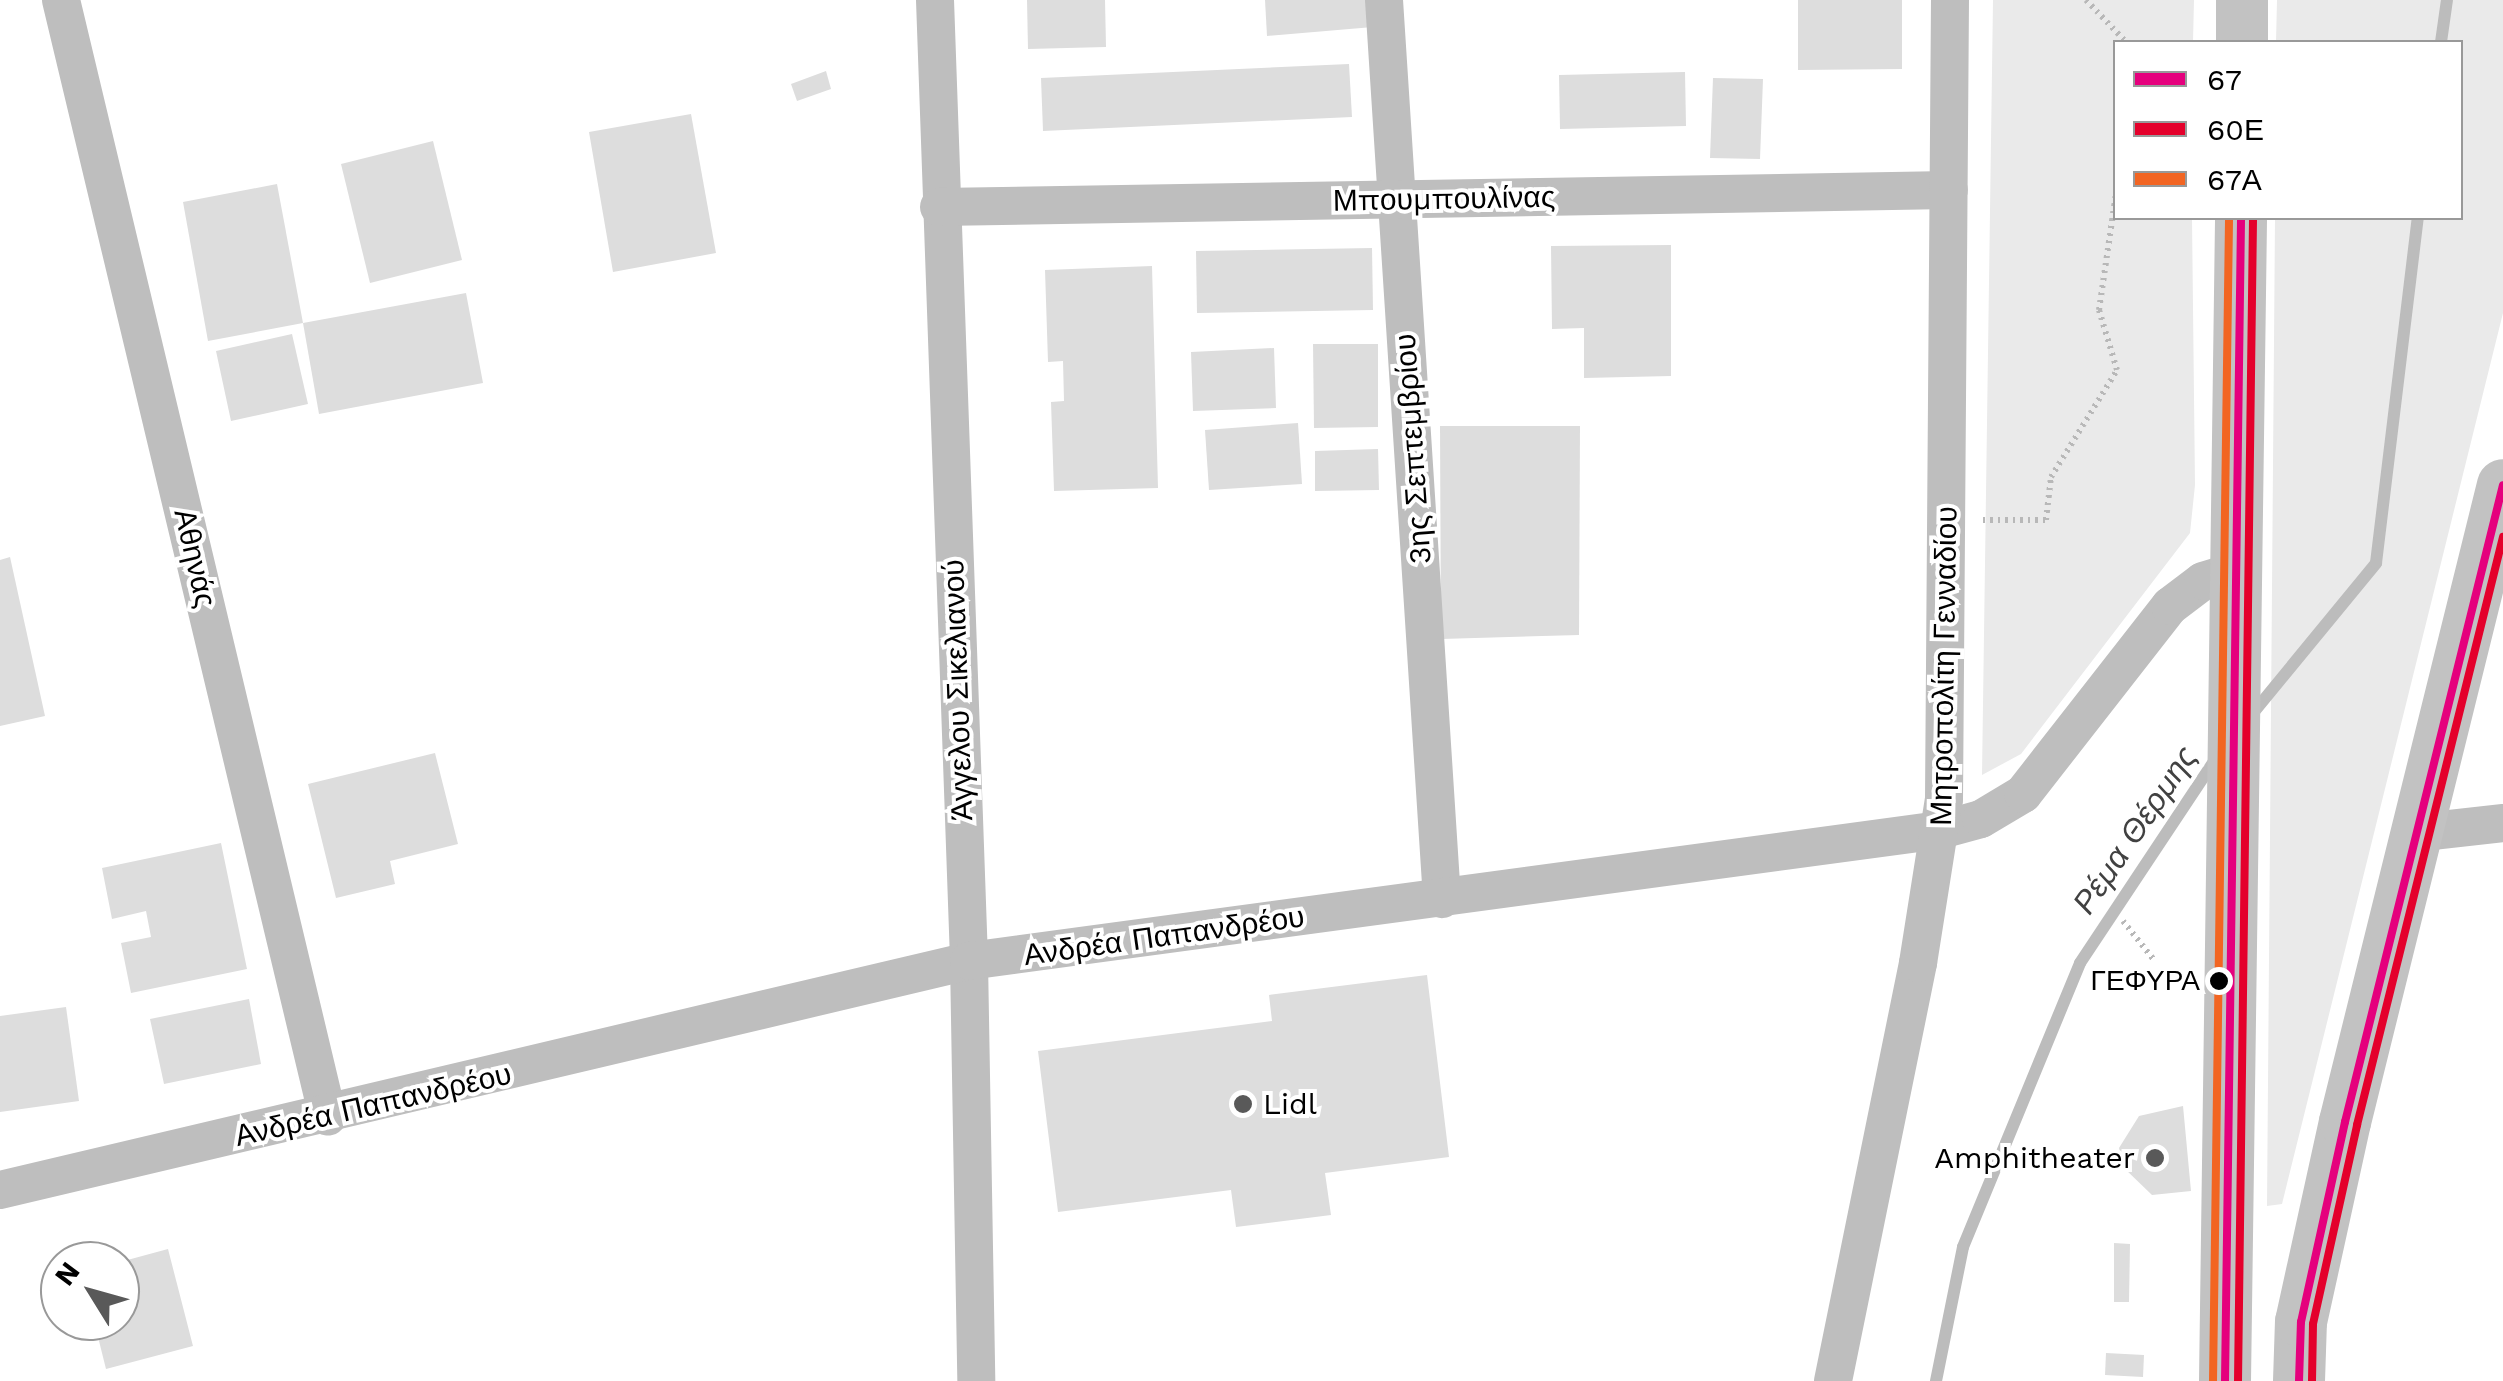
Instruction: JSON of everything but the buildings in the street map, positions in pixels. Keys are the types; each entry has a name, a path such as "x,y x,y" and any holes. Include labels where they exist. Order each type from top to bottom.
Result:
{"main road":[{"path":"2242,0 2242,40"},
{"path":"2225,1381 2239,632 2241,220"},
{"path":"2299,1381 2302,1322 2414,833 2503,485"}],"street":[{"name":"Αθηνάς","path":"62,0 328,1117"},
{"name":"Άγγελου Σικελιανού","path":"935,0 938,207 969,962 976,1381"},
{"name":"3ης Σεπτεμβρίου","path":"1384,0 1442,899"},
{"name":"Μητροπολίτη Γενναδίου","path":"1833,1381 1941,830 1948,520 1950,0"},
{"name":"Μπουμπουλίνας","path":"938,207 1949,190"},
{"name":"Ανδρέα Παπανδρέου","path":"0,1190 328,1117 969,962 1941,830 2002,811 2023,794 2170,606 2203,581 2239,570"},
{"path":"2414,833 2503,823"}],"path":[{"path":"2086,0 2124,40"},
{"path":"1948,520 2046,520 2051,477 2117,370 2099,310 2113,214"},
{"path":"2123,921 2154,960"}],"shaded area":[{"path":"1993,0 2194,0 2193,40 2113,40 2113,220 2192,220 2195,485 2190,533 2021,754 1982,775"},
{"path":"2277,0 2503,0 2503,313 2282,1204 2267,1206 2275,220 2463,220 2463,40 2276,40"}],"waterway":[{"name":"Ρέμα Θέρμης","path":"2441,40 2447,0"},
{"name":"Ρέμα Θέρμης","path":"2253,713 2376,563 2418,220"},
{"name":"Ρέμα Θέρμης","path":"1936,1381 1963,1247 2080,963 2218,755"}],"transit line":[{"name":"67Α","path":"2213,1381 2229,220"},
{"name":"67","path":"2225,1381 2241,220"},
{"name":"60Ε","path":"2238,1381 2253,220"},
{"name":"67","path":"2299,1381 2301,1322 2345,1122 2503,485"},
{"name":"60Ε","path":"2312,1381 2313,1324 2357,1125 2503,537"}],"place":[{"name":"ΓΕΦΥΡΑ","path":"2219,981"},
{"name":"Lidl","path":"1243,1104"},
{"name":"Amphitheater","path":"2155,1158"}]}
